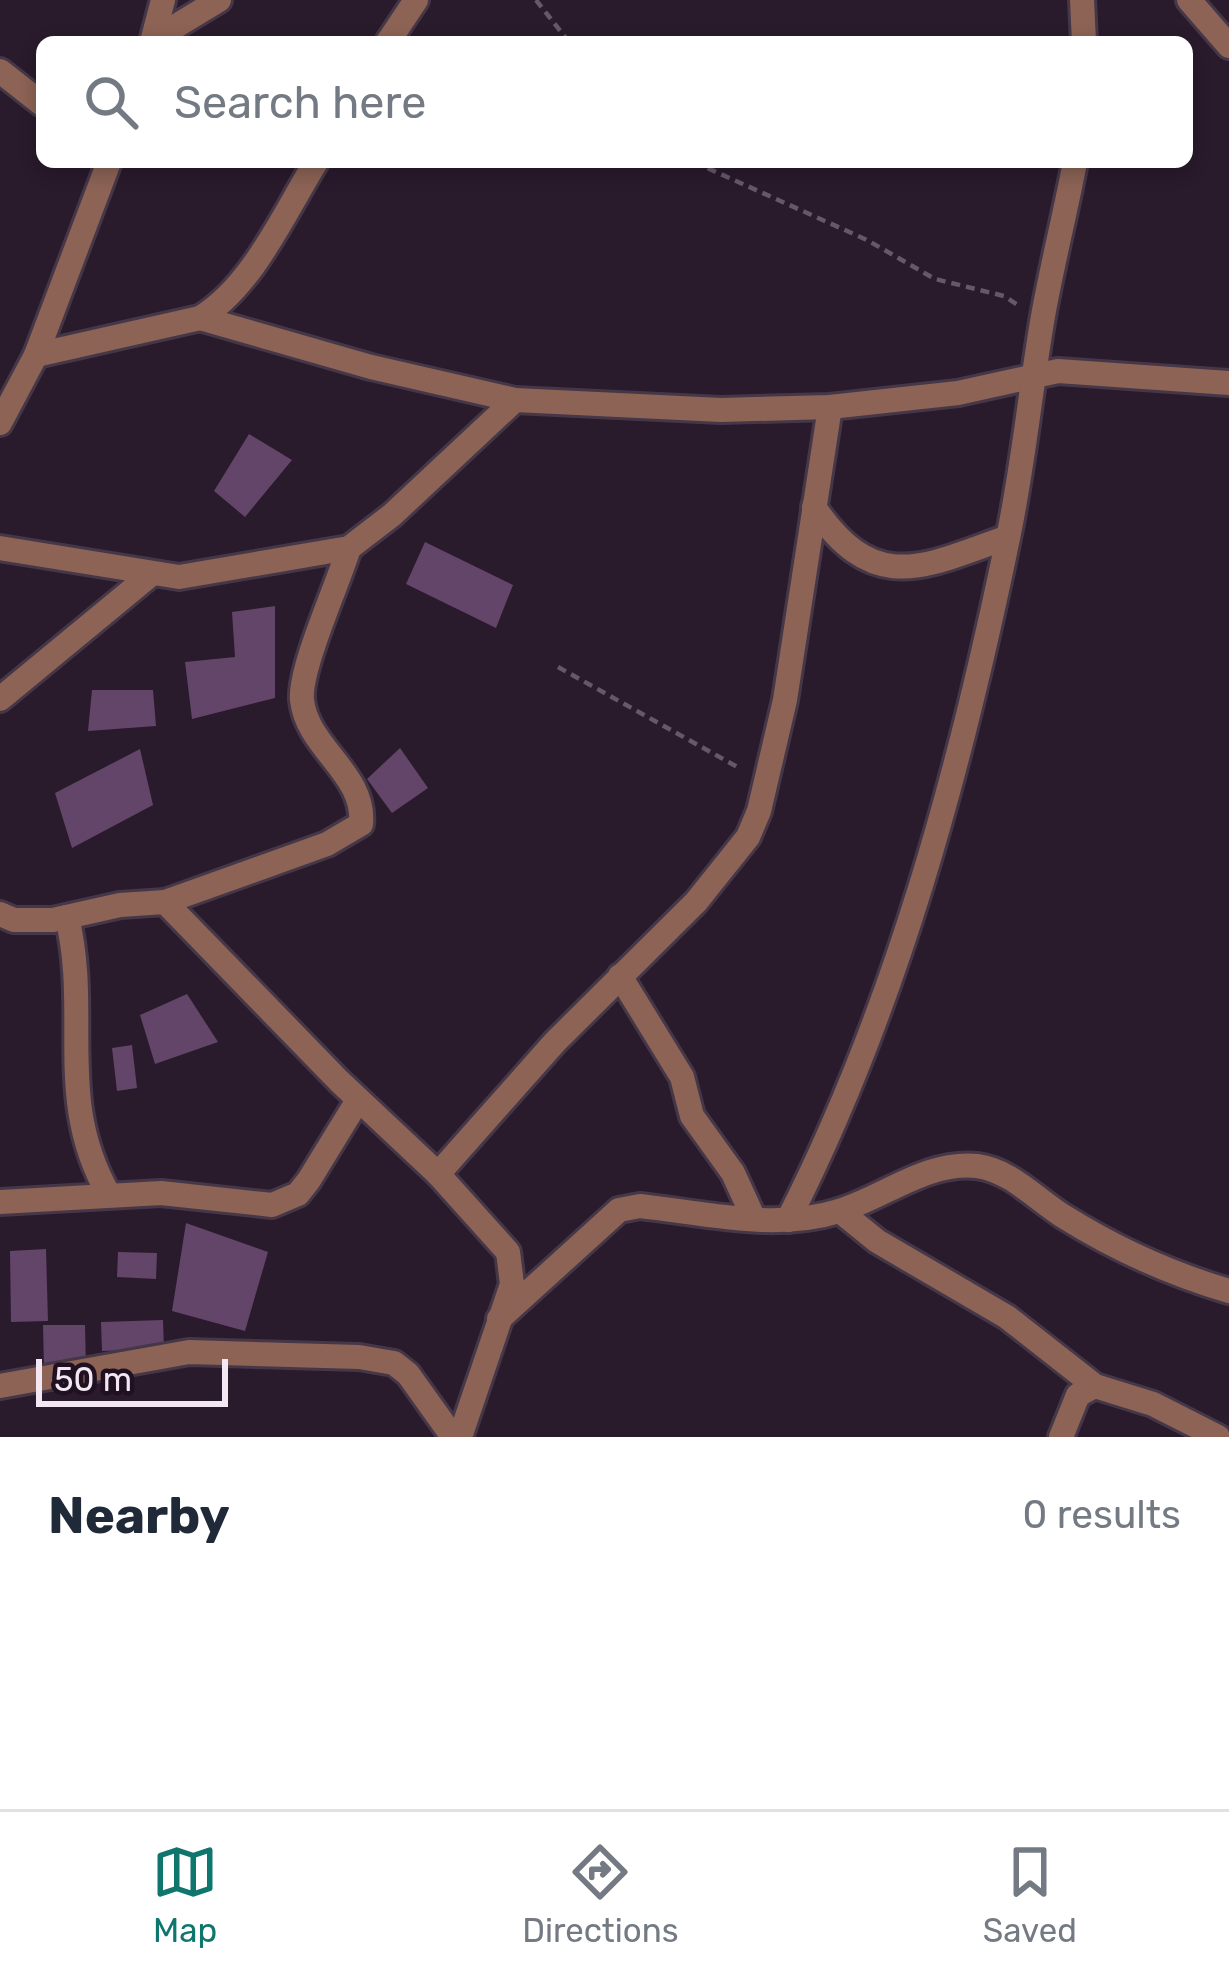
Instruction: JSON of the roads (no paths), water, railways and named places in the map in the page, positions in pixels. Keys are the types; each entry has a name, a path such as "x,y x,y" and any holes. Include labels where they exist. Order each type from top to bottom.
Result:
{"street":[{"path":"154,36 163,0"},
{"path":"161,36 220,0"},
{"path":"392,36 416,0"},
{"path":"1082,0 1084,36"},
{"path":"1189,0 1229,46"},
{"path":"0,71 36,99"},
{"path":"0,423 36,355 108,168"},
{"path":"200,318 242,278 312,168"},
{"path":"788,1220 830,1132 923,880 1008,537 1042,323 1074,168"},
{"path":"36,355 200,318 371,367 515,400 722,410 830,407 958,393 1036,373 1095,370 1229,382"},
{"path":"0,914 28,921 165,902 327,844 362,824 358,796 313,729 302,703 307,670 349,548 515,400"},
{"path":"438,1174 733,859 759,812 830,407"},
{"path":"814,506 844,545 901,568 939,564 1008,537"},
{"path":"0,548 179,578 349,548"},
{"path":"0,699 149,576"},
{"path":"165,902 358,1100 438,1174 500,1238 511,1256 512,1284 457,1437"},
{"path":"67,916 79,1126 85,1151 109,1196"},
{"path":"620,976 682,1077 692,1116 733,1174 754,1219"},
{"path":"0,1202 161,1193 255,1205 281,1202 309,1180 358,1100"},
{"path":"500,1319 619,1210 640,1206 788,1220 840,1211 916,1176 982,1167 1121,1248 1229,1291"},
{"path":"840,1211 877,1241 1007,1317 1096,1386 1153,1404 1219,1437"},
{"path":"0,1386 189,1352 358,1357 394,1364 408,1374 457,1437"},
{"path":"1061,1437 1078,1395 1096,1386"}]}
